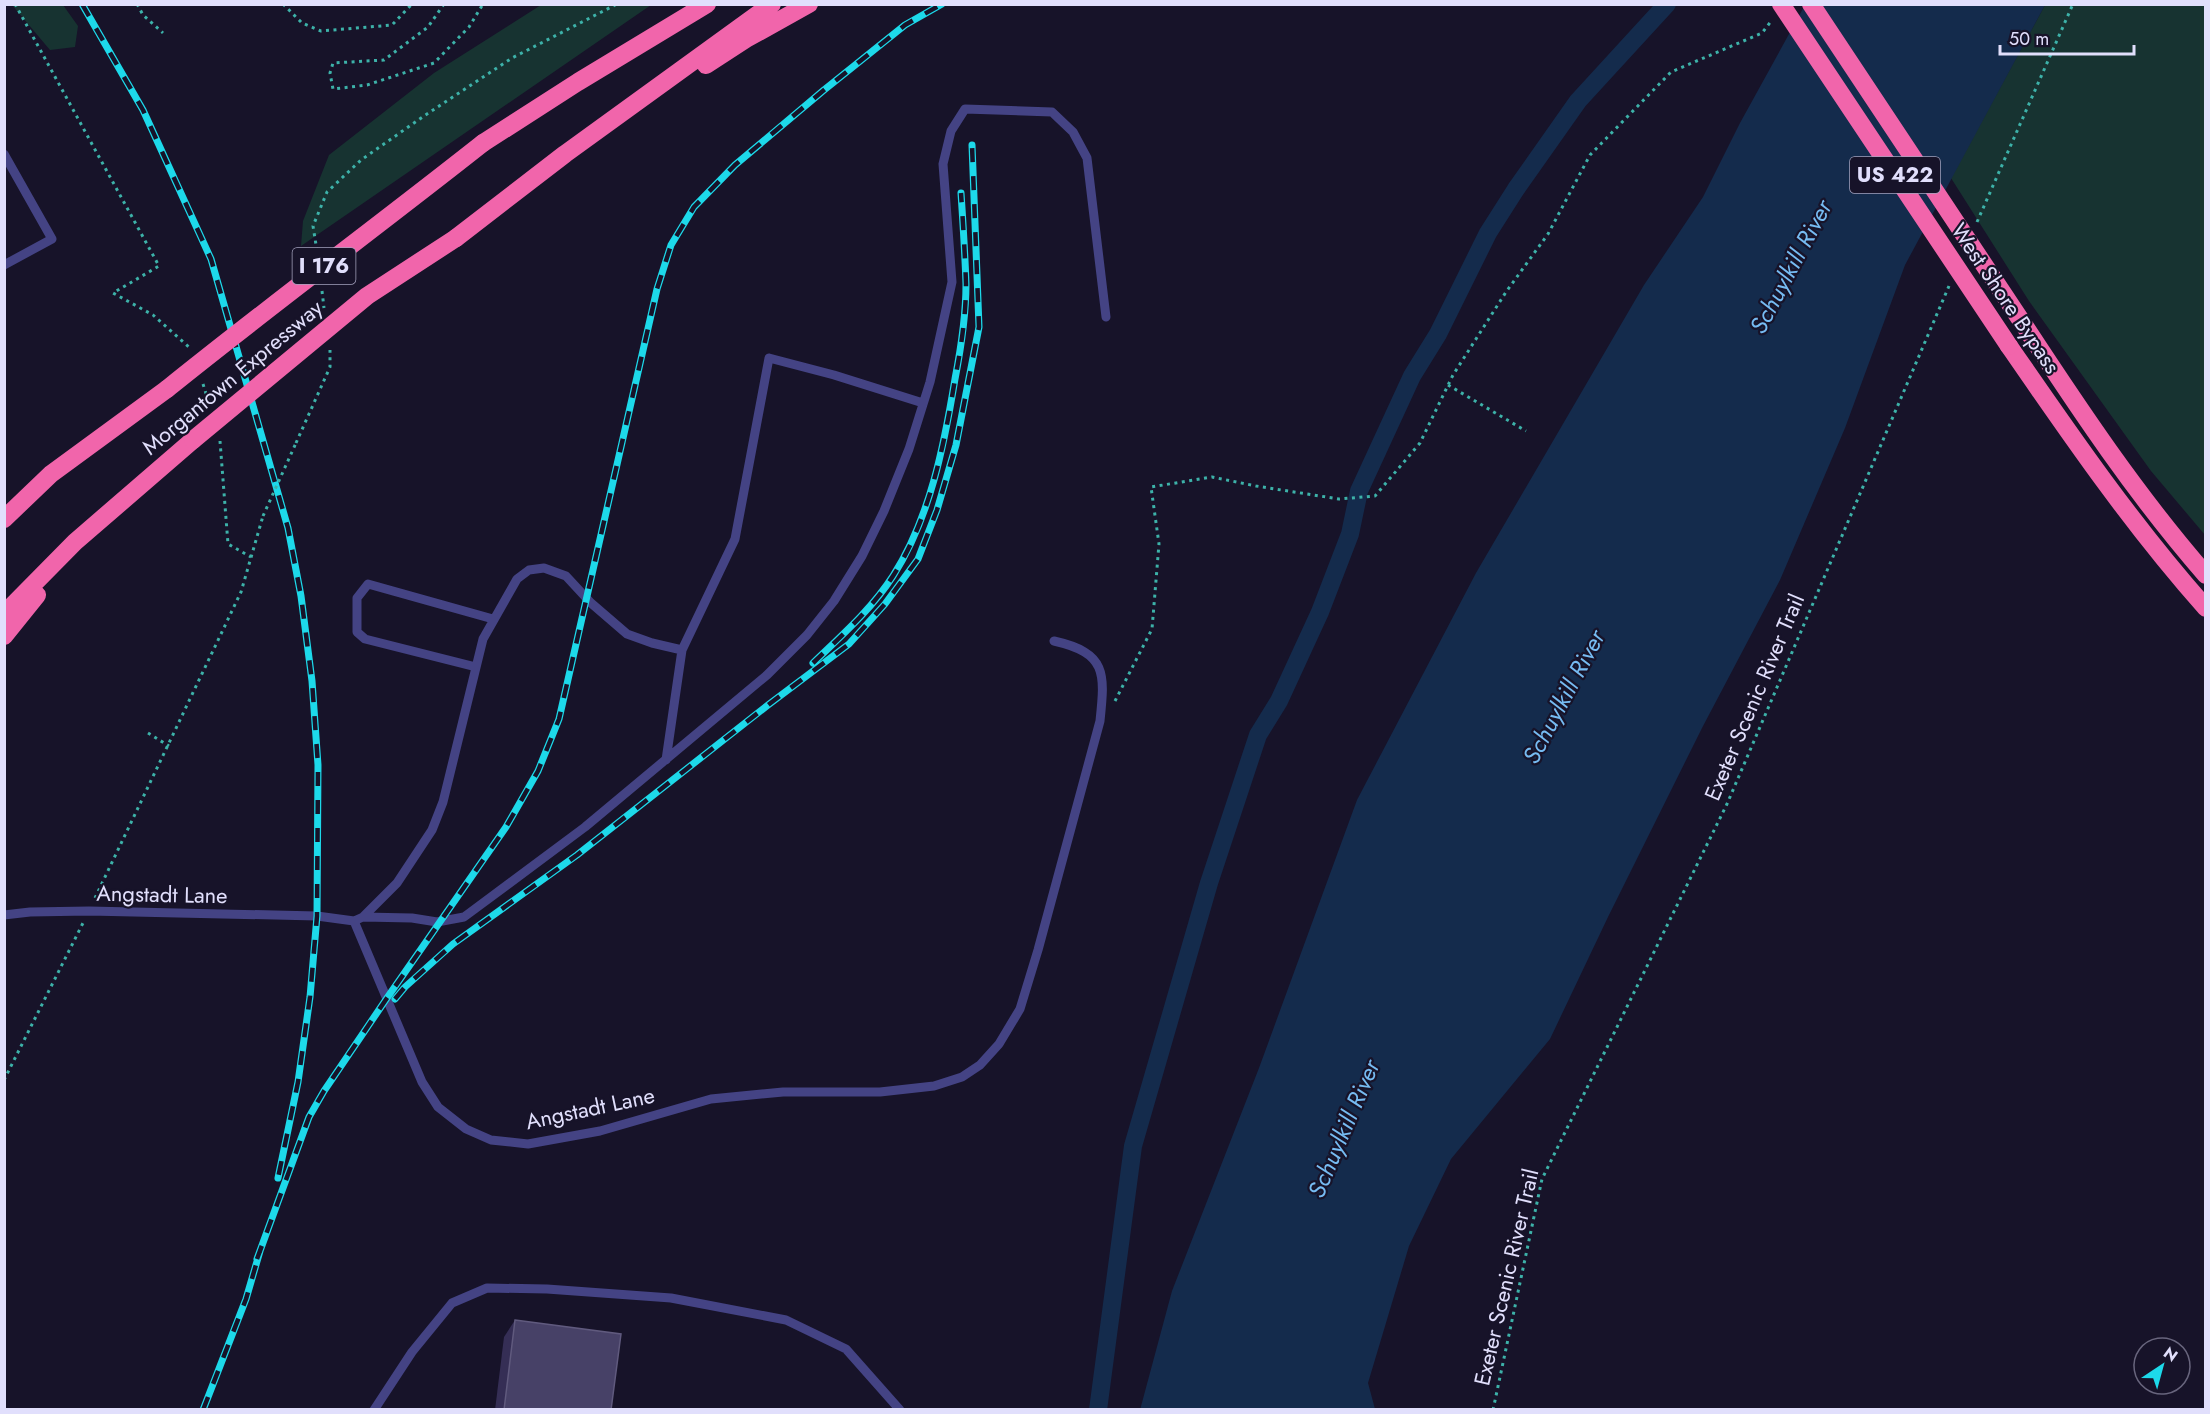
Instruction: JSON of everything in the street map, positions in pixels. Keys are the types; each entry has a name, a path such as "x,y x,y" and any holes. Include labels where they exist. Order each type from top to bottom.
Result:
{"highway":[{"path":"578,82 686,4"},
{"path":"578,82 707,4"},
{"path":"565,154 772,4"},
{"path":"565,154 746,39 809,4"},
{"name":"West Shore Bypass","path":"1811,4 2081,413 2165,526 2205,575"},
{"name":"West Shore Bypass","path":"1777,8 1824,70 2009,346 2093,466 2166,563 2205,608"},
{"name":"Morgantown Expressway","path":"4,519 51,474 167,389 265,310 378,226 483,143 578,82"},
{"name":"Morgantown Expressway","path":"4,614 75,542 193,440 367,296 456,238 565,154"},
{"path":"4,506 51,474"},
{"path":"4,636 75,542"}],"lane":[{"path":"359,919 412,918 437,922 464,917 585,827 767,675 807,635 834,601 862,556 884,511 909,448 923,403 952,282 943,164 951,130 965,109 1052,112 1073,132 1087,158 1106,317"},
{"path":"4,154 52,239 4,265"},
{"path":"666,760 682,650 735,539 769,358 834,375 923,403"},
{"path":"359,919 397,883 432,830 443,802 483,639 517,579 529,570 544,568 566,576 591,603 627,634 682,650"},
{"path":"476,667 365,639 357,632 357,598 368,584 494,619"},
{"name":"Angstadt Lane","path":"4,915 89,911 359,919 422,1082 438,1107 466,1129 491,1140 528,1144 600,1131 711,1099 783,1092 880,1092 934,1086 962,1077 980,1065 999,1044 1020,1009 1100,721 1104,687 1100,666 1088,654 1073,645 1054,641"},
{"path":"374,1410 412,1352 452,1303 487,1288 547,1289 671,1298 786,1320 846,1349 900,1410"}],"path":[{"path":"15,4 159,266 113,293 153,315 193,351"},
{"path":"136,4 143,15 163,33"},
{"path":"283,4 302,23 321,31 392,25 412,4"},
{"path":"444,4 428,27 384,60 333,63 330,73 333,89 367,85 434,63 469,27 483,4"},
{"path":"512,58 617,4"},
{"path":"1976,224 2073,4"},
{"path":"1115,701 1152,629 1159,544 1151,487 1212,477 1339,499 1376,496 1420,443 1448,385 1506,292 1548,234 1590,154 1671,72 1762,33 1777,8"},
{"name":"Exeter Scenic River Trail","path":"1492,1410 1542,1179 1726,804 1950,285"},
{"path":"200,374 210,407"},
{"path":"1448,385 1526,431"},
{"path":"220,441 228,544 251,556"},
{"path":"4,1080 89,911 241,592 263,516 296,443"},
{"path":"148,733 169,746"}],"green space":[{"path":"12,5 63,5 78,26 75,47 50,50"},
{"path":"541,5 651,5 301,246 303,221 329,155 434,73"},
{"path":"2045,5 2205,5 2205,535 2151,471 2029,301 1951,178"}],"water":[{"name":"Schuylkill River","path":"1805,5 2045,5 1905,265 1845,428 1780,580 1702,728 1550,1039 1451,1159 1409,1246 1368,1383 1375,1409 1140,1410 1172,1291 1259,1068 1357,800 1476,573 1644,285 1703,197 1740,123"}],"building":[{"path":"515,1320 621,1334 611,1410 504,1410"}],"waterway":[{"path":"1098,1410 1133,1146 1209,883 1258,735 1279,701 1320,612 1350,534 1359,491 1412,376 1438,334 1488,233 1578,101 1667,4"}],"railway":[{"path":"82,4 143,110 211,259 288,528 301,596 312,681 318,765 317,916 310,997 298,1082 278,1178"},
{"path":"257,1259 309,1117 387,998 506,827 538,771 559,719 657,289 671,245 694,207 735,165 905,25 942,4"},
{"path":"395,999 405,987 453,944 577,855 849,644 885,604 918,559 937,510 956,445 979,327 972,145"},
{"path":"813,663 855,622 893,576 917,530 934,481 946,430 964,320 966,284 961,193"},
{"path":"203,1410 246,1299 260,1251"}]}
